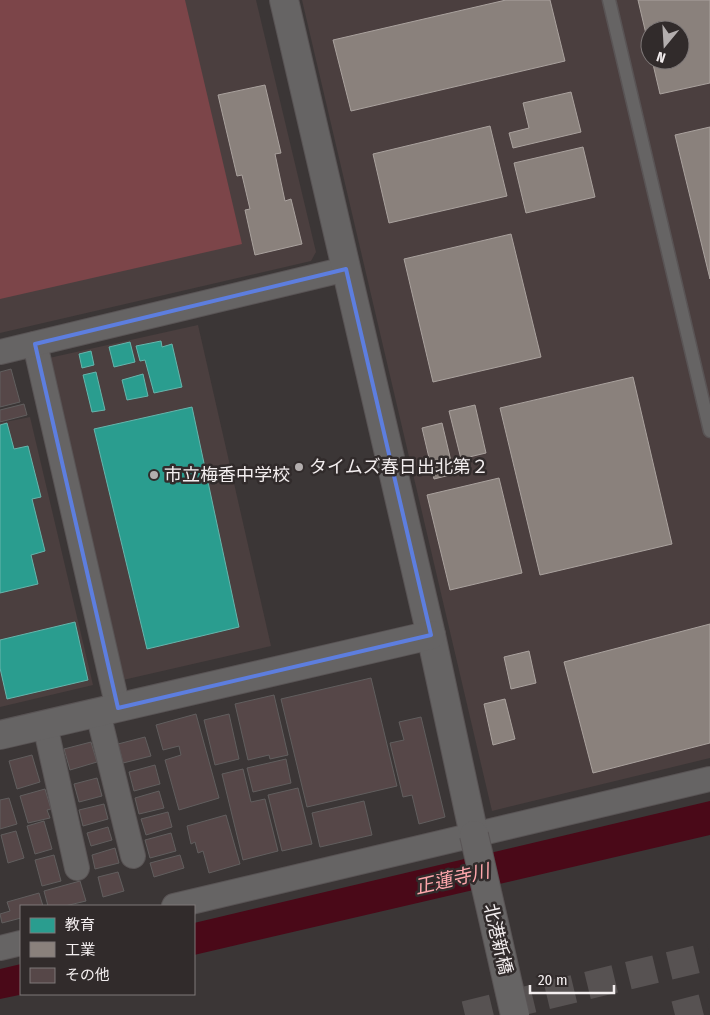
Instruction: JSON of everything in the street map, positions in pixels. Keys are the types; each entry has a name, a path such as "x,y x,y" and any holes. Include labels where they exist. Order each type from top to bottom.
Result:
{"street":[{"name":"北港新橋","path":"284,0 515,1015"},
{"path":"0,352 346,269"},
{"path":"35,344 108,710 133,856"},
{"path":"0,735 430,635"},
{"path":"45,725 78,868"},
{"path":"178,905 710,779"},
{"path":"0,948 20,943"}],"lane":[{"path":"609,0 710,431"}],"highlighted area":[{"path":"346,269 431,635 118,708 35,344"}],"shaded area":[{"path":"0,0 256,0 316,252 311,261 0,333"},
{"path":"0,0 185,0 242,244 0,299"},
{"path":"302,0 710,0 710,758 492,811"},
{"name":"市立梅香中学校","path":"198,325 271,646 123,680 49,358"},
{"path":"30,417 93,685 0,707 0,423"}],"water":[{"name":"正蓮寺川","path":"710,801 710,835 195,955 195,923"},
{"path":"20,964 20,995 0,999 0,969"}],"building: 教育":[{"path":"161,341 162,347 172,344 182,387 154,393 145,360 140,361 136,346"},
{"path":"130,342 135,362 114,367 109,347"},
{"path":"91,351 94,365 82,368 79,354"},
{"path":"96,372 105,410 92,412 83,375"},
{"path":"143,374 148,396 127,400 122,380"},
{"path":"192,407 239,627 147,649 94,429"},
{"path":"7,423 14,449 28,446 41,497 32,499 45,551 31,555 38,584 0,593 0,425"},
{"path":"75,622 88,680 7,699 0,668 0,640"}],"building: 工業":[{"path":"506,0 550,0 565,61 351,111 333,40"},
{"path":"638,0 710,0 710,83 660,94 654,70 690,70 690,20 643,20"},
{"path":"265,85 281,153 275,154 285,201 291,199 302,244 255,255 245,210 250,209 242,175 237,176 218,95"},
{"path":"571,92 581,132 513,148 509,133 529,128 523,103"},
{"path":"490,126 507,196 389,223 373,154"},
{"path":"710,127 710,279 675,135"},
{"path":"583,147 595,197 526,213 514,163"},
{"path":"511,234 541,357 433,382 404,259"},
{"path":"633,377 672,544 540,575 500,408"},
{"path":"475,405 486,453 461,459 449,411"},
{"path":"442,423 454,474 434,479 422,428"},
{"path":"499,478 522,573 450,590 427,495"},
{"path":"710,624 710,743 593,773 564,662"},
{"path":"529,651 536,683 511,689 504,657"},
{"path":"505,699 515,739 493,745 484,704"}],"building: その他":[{"path":"11,369 20,402 0,407 0,372"},
{"path":"24,404 27,415 0,422 0,410"},
{"path":"371,678 397,786 307,807 281,699"},
{"path":"274,695 288,755 270,759 269,755 248,760 235,704"},
{"path":"196,714 219,798 179,810 165,760 181,755 179,746 163,750 156,725"},
{"path":"229,714 239,759 215,765 204,720"},
{"path":"421,717 445,817 419,824 412,795 403,797 390,743 404,740 399,722"},
{"path":"145,737 151,756 123,763 118,744"},
{"path":"91,742 97,762 70,770 64,749"},
{"path":"32,755 40,782 17,789 9,761"},
{"path":"286,759 291,783 253,792 247,768"},
{"path":"155,765 160,784 134,791 129,772"},
{"path":"243,769 251,802 265,799 278,851 243,860 222,774"},
{"path":"97,778 102,796 79,802 74,784"},
{"path":"298,788 312,844 282,851 268,795"},
{"path":"45,789 51,809 47,810 50,818 28,823 20,796"},
{"path":"159,791 164,808 139,814 135,798"},
{"path":"9,798 17,824 0,829 0,800"},
{"path":"364,801 372,835 320,847 312,813"},
{"path":"104,804 108,819 83,826 79,810"},
{"path":"168,812 172,827 146,835 141,819"},
{"path":"226,815 240,864 209,873 203,851 198,853 195,842 191,844 187,826"},
{"path":"44,821 52,849 35,854 27,826"},
{"path":"108,827 112,840 91,846 87,833"},
{"path":"16,831 24,858 8,863 1,835"},
{"path":"171,833 176,851 150,858 145,840"},
{"path":"115,848 119,863 95,869 92,855"},
{"path":"54,855 61,881 42,886 35,860"},
{"path":"180,855 184,868 154,877 150,863"},
{"path":"118,872 124,891 103,897 98,877"},
{"path":"80,881 86,901 69,905 48,905 44,891"},
{"path":"39,893 43,905 20,905 20,918 2,923 0,914 10,911 7,902"}],"tunnel":[{"path":"465,1015 710,956"},
{"path":"675,1015 710,1006"}],"place":[{"name":"タイムズ春日出北第２","path":"299,467"},
{"name":"市立梅香中学校","path":"154,475"}]}
